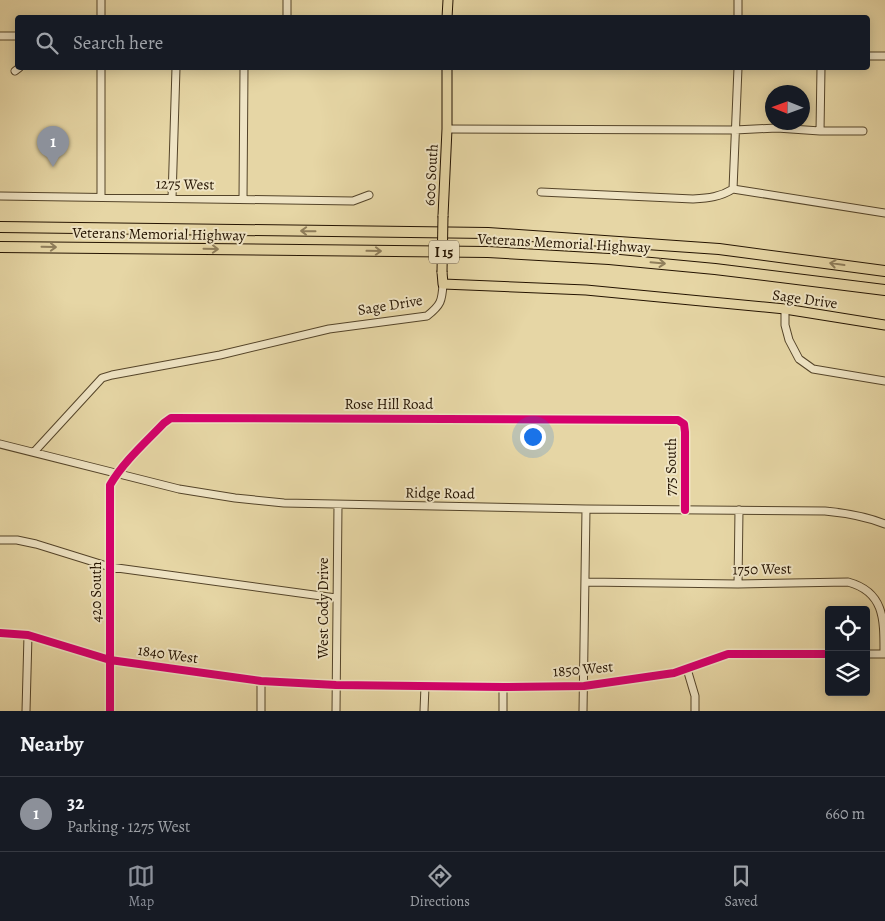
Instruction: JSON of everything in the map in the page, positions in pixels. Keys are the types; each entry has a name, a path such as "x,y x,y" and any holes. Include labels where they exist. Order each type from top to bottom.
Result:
{"highway":[{"name":"Veterans Memorial Highway","path":"0,227 488,233 719,250 885,271"},
{"name":"Veterans Memorial Highway","path":"0,247 497,253 608,258 716,268 885,290"}],"main road":[{"path":"447,15 448,0"},
{"name":"600 South","path":"443,284 447,70"},
{"name":"Sage Drive","path":"443,284 586,290 785,310 885,325"}],"street":[{"path":"101,0 101,15"},
{"path":"287,0 287,15"},
{"path":"738,0 738,15"},
{"path":"0,36 15,36"},
{"path":"870,56 885,56"},
{"path":"101,70 101,197"},
{"path":"172,198 176,70"},
{"path":"243,199 244,70"},
{"path":"733,189 738,70"},
{"path":"820,131 822,70"},
{"path":"447,129 735,130 777,128 863,131"},
{"path":"541,192 694,199 723,195 733,189 885,213"},
{"name":"1275 West","path":"0,196 353,201 369,195"},
{"name":"Sage Drive","path":"34,452 102,378 220,355 329,328 427,316 436,309 442,300 443,284"},
{"path":"785,310 788,340 799,359 813,369 885,381"},
{"name":"Rose Hill Road","path":"116,474 164,423 171,418 179,417 678,420 684,424"},
{"name":"775 South","path":"684,424 685,510"},
{"name":"Ridge Road","path":"0,444 179,489 235,498 284,503 847,513 867,517 885,524"},
{"name":"420 South","path":"110,711 110,485 116,474"},
{"name":"West Cody Drive","path":"336,711 338,505"},
{"path":"583,711 586,509"},
{"path":"738,584 739,510"},
{"path":"0,540 17,540 36,544 110,567 336,598"},
{"name":"1750 West","path":"585,582 738,584 848,582 860,585 874,595 882,609 884,654"},
{"name":"1840 West","path":"0,633 28,635 110,660 262,680 336,685"},
{"path":"26,711 28,635"},
{"name":"1850 West","path":"336,685 584,686 674,673 728,654 825,654"},
{"path":"870,654 884,654"},
{"path":"687,669 695,696 695,711"},
{"path":"261,711 262,680"},
{"path":"424,711 425,686"},
{"path":"503,687 503,711"}],"cycle path":[{"path":"110,711 110,485 136,452 171,418 678,420 684,424 685,432 685,510"},
{"path":"0,633 28,635 110,660 261,681 336,685 584,686 674,673 728,654 825,654"}],"place":[{"name":"32","path":"53,167"}]}
